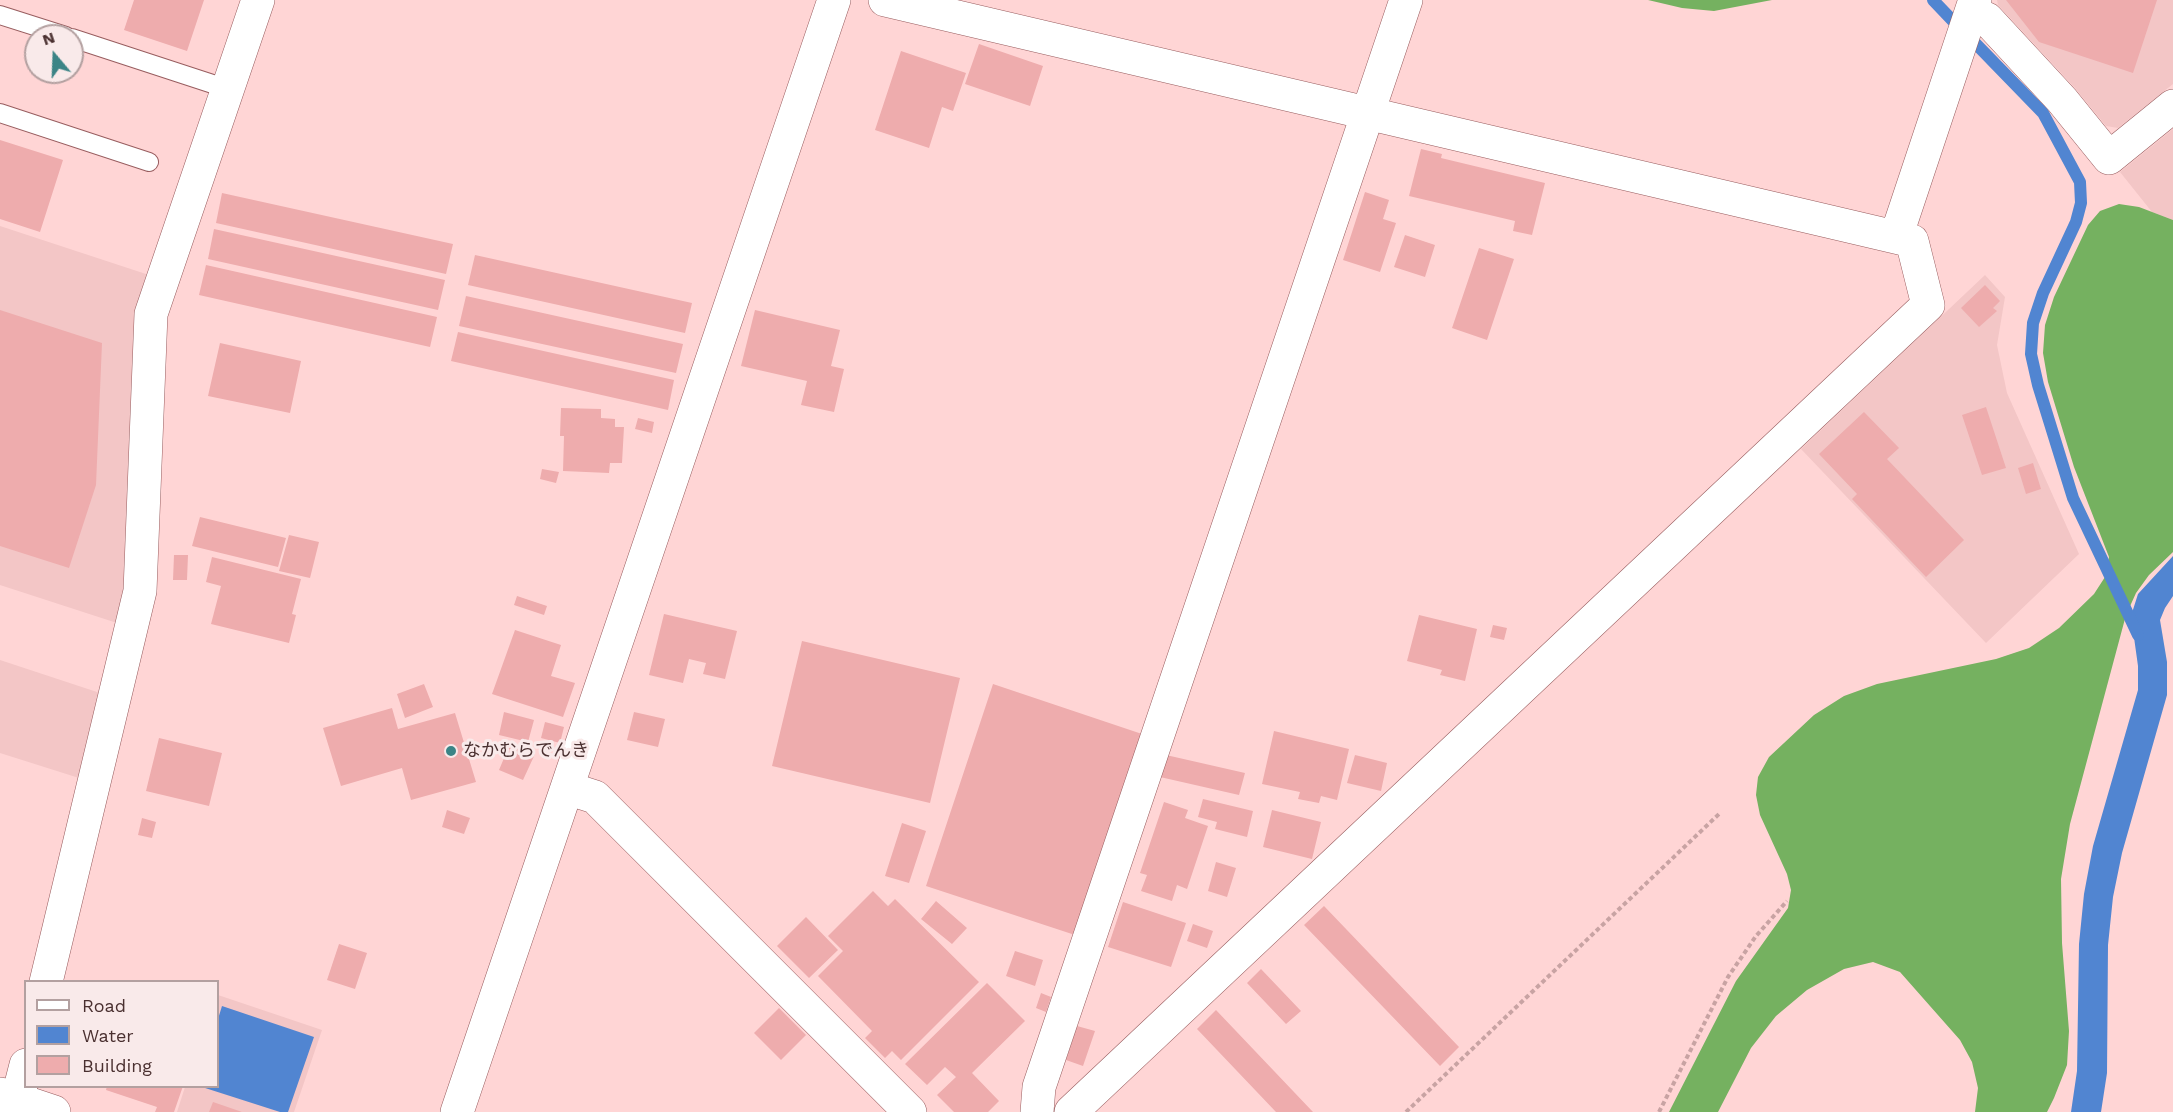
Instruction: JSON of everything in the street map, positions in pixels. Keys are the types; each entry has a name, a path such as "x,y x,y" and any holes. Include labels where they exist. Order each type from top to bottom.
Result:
{"street":[{"path":"46,980 140,591 151,314 258,0"},
{"path":"457,1112 834,0"},
{"path":"885,0 1912,241 1928,305 1071,1112"},
{"path":"1037,1112 1039,1087 1406,0"},
{"path":"1896,237 1973,7 1987,19 2062,100 2109,158 2173,106"},
{"path":"567,788 595,797 910,1112"},
{"path":"24,1070 10,1102 54,1112"}],"lane":[{"path":"0,15 28,24"},
{"path":"84,42 228,89"},
{"path":"0,113 149,162"}],"path":[{"path":"1406,1112 1719,814"},
{"path":"1659,1112 1728,977 1756,936 1787,901"}],"shaded area":[{"path":"1997,0 2173,0 2173,84 2118,128 2106,126 2075,88 1998,5"},
{"path":"2173,129 2173,220 2152,212 2120,172"},
{"path":"0,226 149,275 125,589 117,623 0,585"},
{"path":"1985,275 2005,297 1997,345 2007,393 2079,554 1986,643 1801,449"},
{"path":"0,660 100,693 79,778 0,753"},
{"path":"219,995 322,1030 294,1112 177,1112 185,1088 219,1088"}],"green space":[{"path":"1648,0 1772,0 1714,11 1682,8"},
{"path":"2119,204 2139,207 2173,220 2173,552 2149,575 2136,593 2126,615 2070,824 2061,879 2062,943 2069,1031 2067,1065 2054,1098 2047,1112 1975,1112 1978,1088 1972,1062 1960,1040 1900,972 1873,962 1844,969 1807,990 1776,1016 1751,1048 1718,1112 1669,1112 1736,981 1788,908 1791,890 1787,874 1760,815 1756,795 1758,777 1769,757 1814,715 1844,696 1877,684 1996,659 2029,648 2059,628 2094,594 2105,577 2109,557 2074,467 2048,382 2043,353 2045,325 2054,297 2088,225 2100,211"}],"water":[{"path":"2173,556 2173,596 2160,620 2167,662 2167,695 2122,853 2113,897 2108,945 2107,1073 2101,1112 2071,1112 2077,1071 2079,944 2084,894 2093,846 2138,690 2138,666 2131,616 2138,594"},
{"path":"222,1006 314,1037 288,1112 280,1112 205,1088 219,1088 219,1016"}],"building":[{"path":"134,0 204,0 187,51 124,30"},
{"path":"2006,0 2157,0 2133,73 2039,42"},
{"path":"979,44 1043,66 1030,106 965,84"},
{"path":"901,51 966,73 953,111 942,107 929,148 875,130"},
{"path":"0,140 63,160 40,232 0,219"},
{"path":"1421,149 1442,154 1441,158 1545,183 1532,235 1513,231 1515,221 1409,196"},
{"path":"1365,192 1389,200 1383,219 1396,223 1380,272 1343,260"},
{"path":"222,193 453,244 446,274 216,223"},
{"path":"214,229 445,280 438,310 208,259"},
{"path":"1405,235 1435,245 1425,277 1394,267"},
{"path":"1479,248 1514,259 1487,340 1452,328"},
{"path":"475,255 692,303 685,333 468,285"},
{"path":"206,265 437,317 430,347 199,295"},
{"path":"1985,285 2000,301 1993,308 1997,311 1979,327 1961,308"},
{"path":"466,296 683,344 676,373 459,326"},
{"path":"0,310 102,343 96,485 69,568 0,546"},
{"path":"755,310 840,330 831,366 844,369 834,412 801,405 807,381 741,366"},
{"path":"458,332 674,380 668,410 451,361"},
{"path":"220,343 301,361 290,413 208,396"},
{"path":"1986,407 2006,468 1982,475 1962,415"},
{"path":"561,408 601,409 601,418 615,419 615,427 624,427 622,463 610,463 609,473 563,471 564,436 560,436"},
{"path":"1864,412 1899,448 1887,459 1964,540 1926,577 1852,499 1857,494 1819,454"},
{"path":"638,418 654,422 652,433 635,429"},
{"path":"2033,463 2041,489 2026,494 2018,468"},
{"path":"542,469 559,472 556,483 540,479"},
{"path":"200,517 286,538 278,567 192,546"},
{"path":"289,535 319,542 310,578 279,571"},
{"path":"174,555 188,555 187,580 173,580"},
{"path":"212,557 301,579 292,614 296,615 289,643 211,624 221,586 206,582"},
{"path":"517,596 547,606 544,615 514,605"},
{"path":"664,614 737,631 725,679 703,674 706,663 689,659 683,683 649,675"},
{"path":"1419,615 1477,629 1465,681 1440,675 1442,670 1407,661"},
{"path":"1493,625 1507,628 1504,640 1490,637"},
{"path":"515,630 561,645 551,676 575,683 563,717 492,694"},
{"path":"802,641 960,678 930,803 772,766"},
{"path":"424,684 433,707 405,718 397,694"},
{"path":"993,684 1142,734 1075,935 926,886"},
{"path":"392,708 398,729 455,713 476,782 411,800 402,768 341,786 323,728"},
{"path":"504,712 534,720 528,742 499,735"},
{"path":"634,712 665,719 658,747 627,740"},
{"path":"545,722 564,727 560,743 541,738"},
{"path":"1274,731 1349,749 1337,800 1321,796 1319,803 1298,799 1300,792 1262,784"},
{"path":"159,738 222,753 209,806 146,791"},
{"path":"510,744 535,754 523,780 499,770"},
{"path":"1166,755 1245,773 1239,795 1160,777"},
{"path":"1355,755 1387,763 1381,791 1347,783"},
{"path":"1203,799 1253,811 1247,837 1215,829 1217,822 1198,817"},
{"path":"1164,802 1188,810 1185,818 1208,826 1187,889 1177,885 1172,901 1141,891 1147,875 1140,873"},
{"path":"447,810 470,818 464,834 442,827"},
{"path":"1272,810 1321,822 1312,859 1263,847"},
{"path":"142,818 156,822 152,838 138,835"},
{"path":"902,823 926,831 909,883 885,876"},
{"path":"1216,862 1236,868 1227,897 1208,891"},
{"path":"873,891 888,906 895,899 979,982 901,1060 892,1051 885,1058 865,1038 872,1031 818,976 843,951 828,936"},
{"path":"936,901 967,928 952,944 921,919"},
{"path":"1123,902 1186,923 1171,967 1108,947"},
{"path":"1324,906 1459,1047 1440,1066 1304,925"},
{"path":"806,917 838,950 809,978 777,946"},
{"path":"1193,924 1213,931 1207,948 1187,941"},
{"path":"339,944 367,953 355,989 327,980"},
{"path":"1015,951 1043,960 1035,986 1006,976"},
{"path":"1261,969 1301,1011 1286,1024 1247,983"},
{"path":"987,983 1025,1021 972,1073 999,1101 988,1112 954,1112 937,1095 956,1077 945,1067 927,1085 905,1064"},
{"path":"1041,993 1051,997 1046,1012 1036,1008"},
{"path":"779,1008 806,1035 781,1060 754,1033"},
{"path":"1216,1010 1313,1112 1276,1112 1197,1029"},
{"path":"1077,1026 1095,1031 1083,1066 1066,1060"},
{"path":"106,1088 182,1088 174,1112 155,1112 157,1107 106,1090"},
{"path":"213,1102 242,1112 209,1112"}],"waterway":[{"path":"1933,0 1953,21"},
{"path":"1976,44 2043,113 2080,182 2081,203 2076,222 2043,293 2033,323 2031,354 2038,385 2073,498 2138,635"}],"place":[{"name":"なかむらでんき","path":"451,751"}]}
